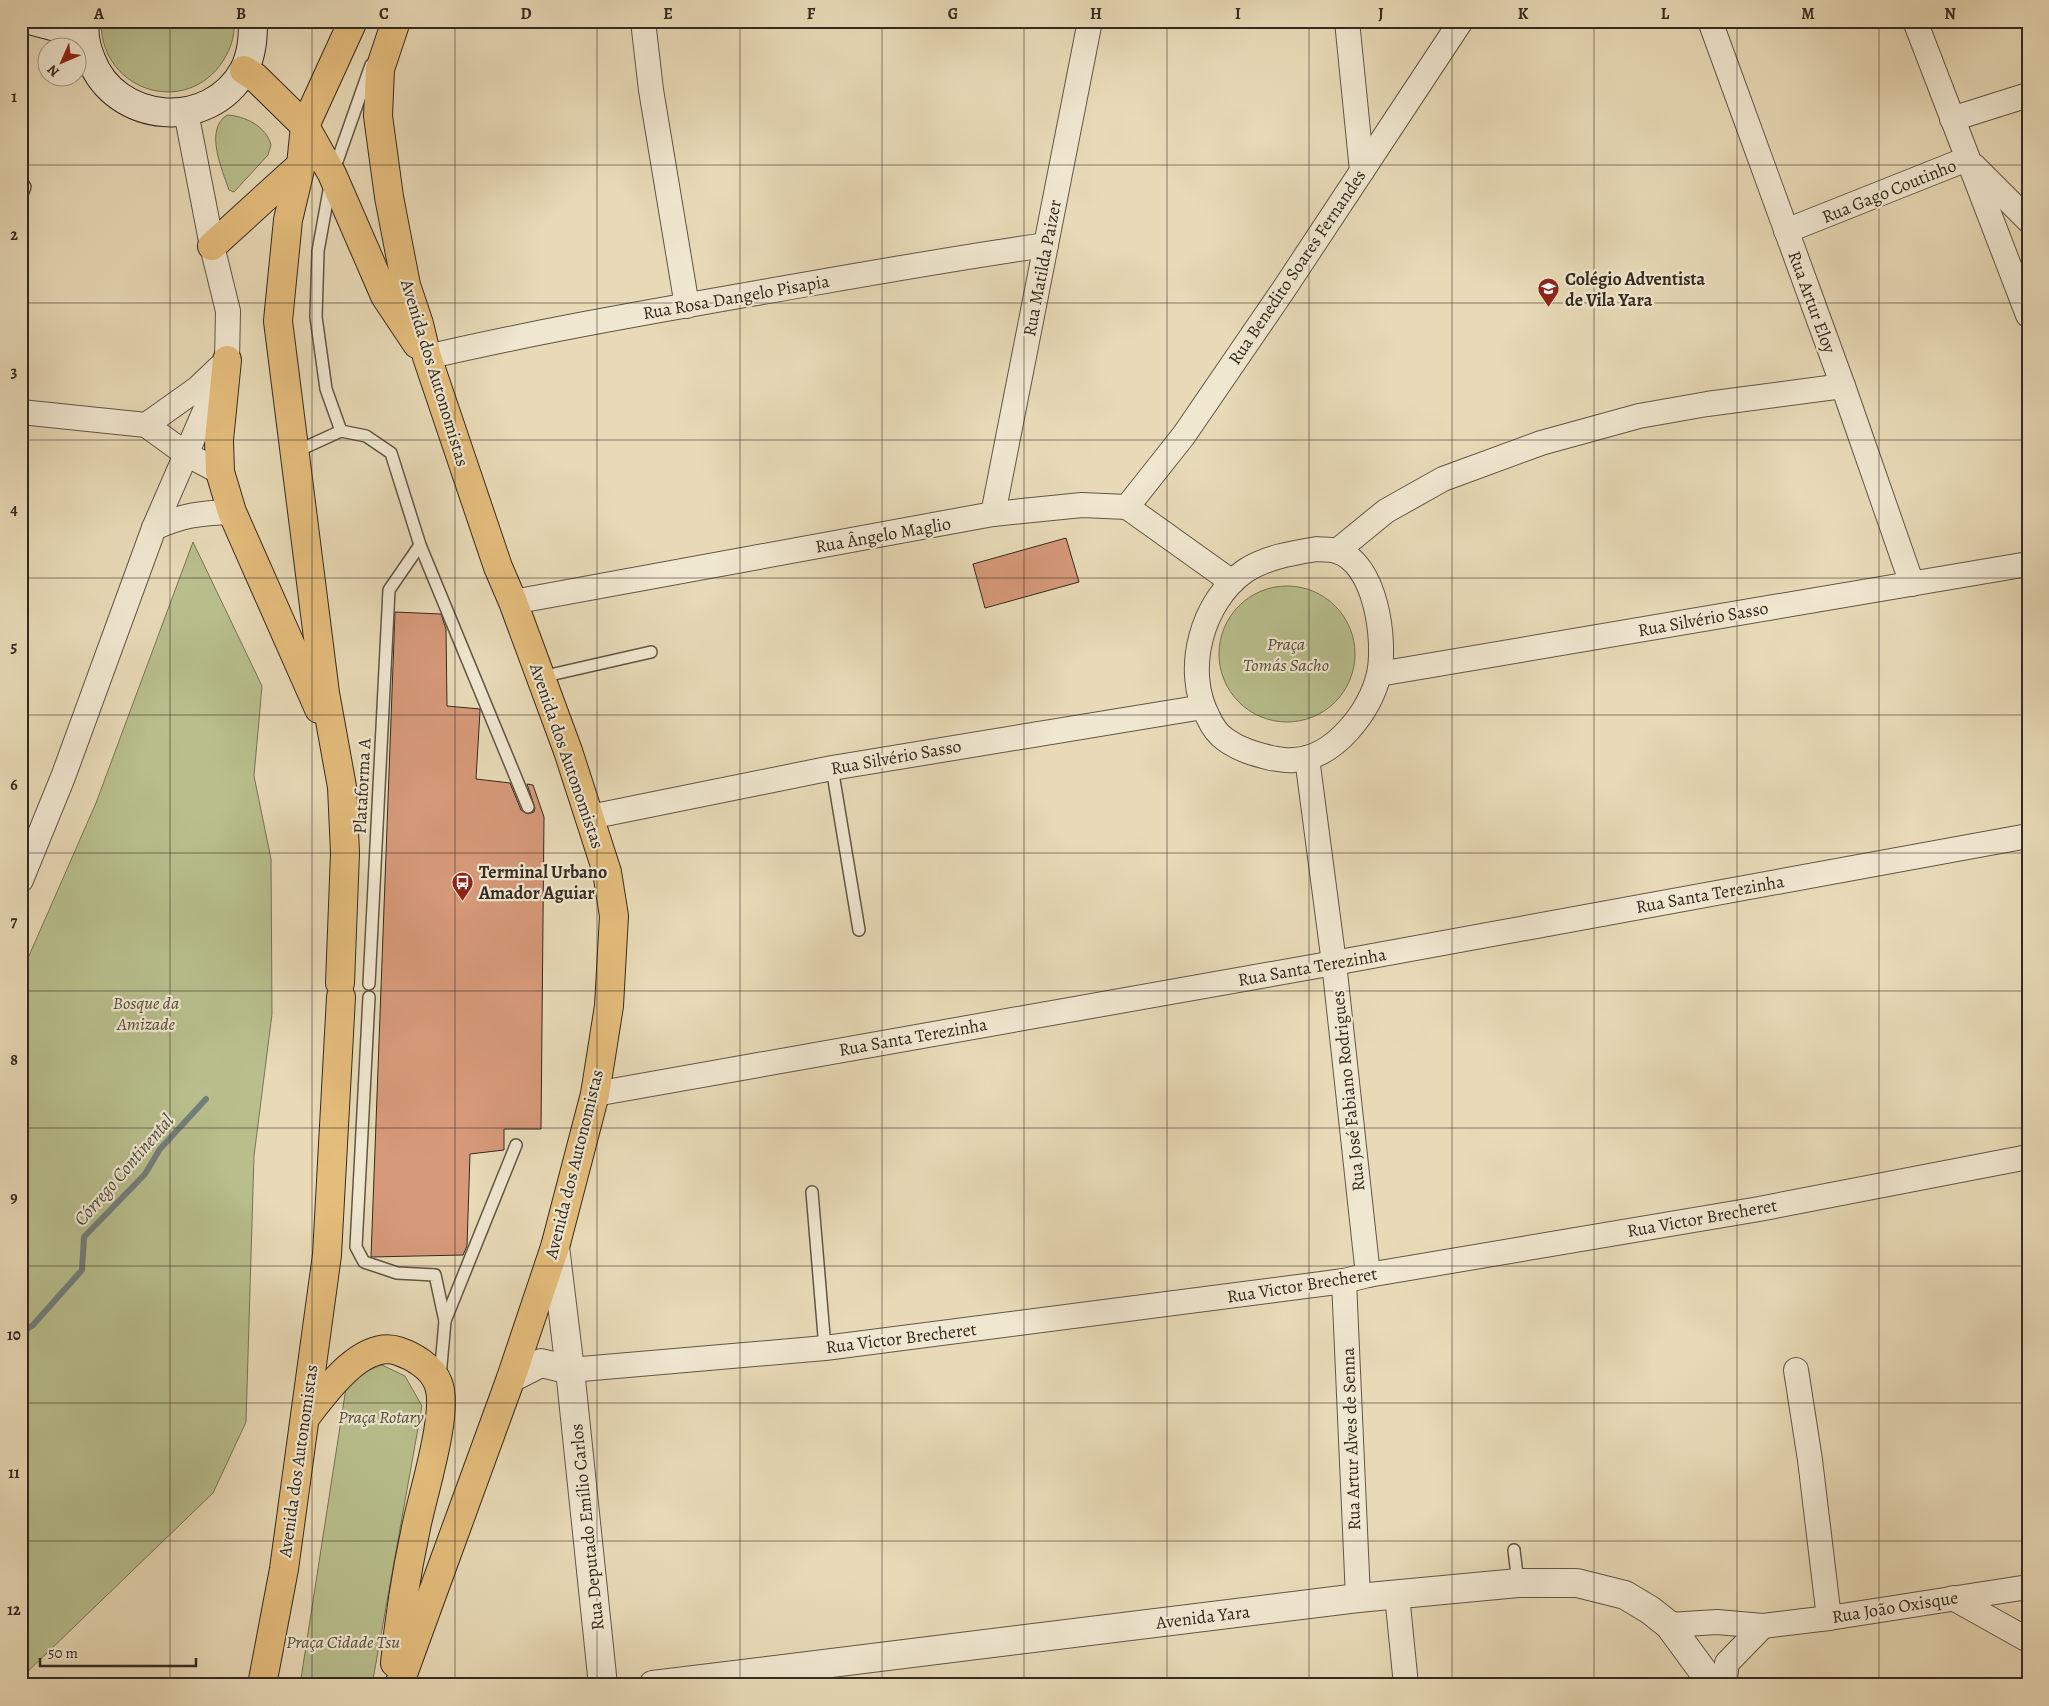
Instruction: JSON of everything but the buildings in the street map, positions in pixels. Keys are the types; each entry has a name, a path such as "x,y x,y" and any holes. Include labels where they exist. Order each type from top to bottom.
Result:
{"main road":[{"name":"Avenida dos Autonomistas","path":"262,1685 284,1569 327,1255 346,853 342,787 333,741 278,321 290,214 301,165 305,126 353,21"},
{"name":"Avenida dos Autonomistas","path":"396,21 380,69 378,116 389,197 406,285 419,324 427,357 498,567 541,677 590,817 607,872 614,916 609,1006 595,1094 555,1247 511,1378 399,1685"},
{"path":"244,70 255,77 305,126 332,174 385,296 398,319 427,357"},
{"path":"212,246 301,165"},
{"path":"227,360 220,440 220,472 232,512 333,741"},
{"path":"304,1420 321,1397 340,1377 367,1354 389,1348 405,1354 425,1367 439,1384 442,1415 415,1529 392,1685"}],"street":[{"path":"33,21 85,33 95,70 112,90 134,105 160,113 186,112 209,104 229,89 244,70 253,42 253,21"},
{"path":"643,21 653,100 687,306"},
{"name":"Rua Matilda Paizer","path":"993,514 1090,21"},
{"path":"1347,21 1362,171"},
{"name":"Rua Benedito Soares Fernandes","path":"1126,507 1184,435 1284,289 1461,21"},
{"name":"Rua Artur Eloy","path":"1710,21 1844,386 1912,584"},
{"path":"1915,21 2028,314"},
{"path":"1952,119 2028,94"},
{"path":"21,880 63,776 154,528 227,360 228,311 212,246 186,112"},
{"name":"Rua Gago Coutinho","path":"1786,231 1968,159 2028,220"},
{"name":"Rua Rosa Dangelo Pisapia","path":"427,357 495,342 687,306 962,257 1046,245"},
{"path":"146,426 198,388 227,360"},
{"path":"1337,551 1386,511 1444,479 1541,443 1649,414 1707,404 1844,386"},
{"path":"21,412 146,426 186,454 220,472"},
{"name":"Rua Ângelo Maglio","path":"513,602 993,514 1082,506 1126,507"},
{"path":"1126,507 1232,582"},
{"path":"154,528 176,518 199,513 232,512"},
{"path":"1317,549 1337,551 1355,563 1365,575 1374,597 1379,630 1379,674 1366,708 1352,727 1326,749 1308,758 1282,760 1248,752 1233,745 1215,730 1202,707 1197,685 1199,642 1209,615 1232,582 1246,571 1269,560 1292,553 1317,549"},
{"name":"Rua Silvério Sasso","path":"1379,674 2028,564"},
{"name":"Rua Silvério Sasso","path":"590,817 832,768 1202,707"},
{"name":"Rua José Fabiano Rodrigues","path":"1308,758 1334,963 1368,1275"},
{"name":"Rua Santa Terezinha","path":"595,1094 1334,963 2028,836"},
{"name":"Rua Victor Brecheret","path":"570,1370 825,1348 1344,1281 1368,1275 1749,1211 2028,1157"},
{"name":"Rua Deputado Emílio Carlos","path":"555,1247 570,1370 603,1685"},
{"name":"Rua Artur Alves de Senna","path":"1344,1281 1358,1598"},
{"path":"511,1378 541,1363 570,1370"},
{"path":"1796,1370 1810,1460 1829,1618"},
{"name":"Avenida Yara","path":"653,1685 1358,1598 1518,1583 1577,1583 1625,1596 1650,1610 1669,1624 1713,1685"},
{"name":"Rua João Oxisque","path":"1669,1624 1717,1622 1763,1626 1829,1618 2028,1587"},
{"path":"1397,1595 1406,1685"},
{"path":"1953,1598 2028,1640"},
{"path":"1724,1685 1728,1663 1763,1626"}],"lane":[{"path":"341,432 326,389 316,317 318,251 332,174 387,21"},
{"path":"21,181 25,187 21,197"},
{"path":"295,452 341,432 366,436 392,453 420,545 528,807"},
{"name":"Plataforma A","path":"369,984 389,590 420,545"},
{"path":"541,677 651,652"},
{"path":"832,768 858,930"},
{"path":"369,997 356,1247 364,1262 397,1273 435,1275 444,1321 439,1384"},
{"path":"444,1321 516,1145"},
{"path":"812,1192 825,1348"},
{"path":"1514,1550 1518,1583"}],"green space":[{"path":"101,21 234,21 234,30 229,50 212,75 193,87 172,92 151,90 131,81 115,66 105,46"},
{"path":"227,115 241,117 260,127 265,132 271,145 268,155 234,192 229,190 222,172 216,140 220,122"},
{"name":"Bosque da Amizade","path":"193,542 262,686 254,776 271,859 272,1014 254,1156 246,1422 213,1493 21,1678 21,974 96,803"},
{"name":"Praça Tomás Sacho","path":"1287,586 1313,592 1335,606 1349,628 1355,654 1349,680 1335,702 1313,716 1287,722 1261,716 1239,702 1225,680 1219,654 1225,628 1239,606 1261,592"},
{"name":"Praça Rotary","path":"382,1365 405,1376 422,1406 372,1685 300,1685 346,1388 364,1372"}],"waterway":[{"name":"Córrego Continental","path":"21,1333 33,1325 82,1270 84,1237 145,1174 160,1149 206,1099"}],"place":[{"name":"Colégio Adventista de Vila Yara","path":"1549,308"},
{"name":"Terminal Urbano Amador Aguiar","path":"463,901"}],"park label":[{"name":"Praça Cidade Tsu","path":"343,1642"}]}
